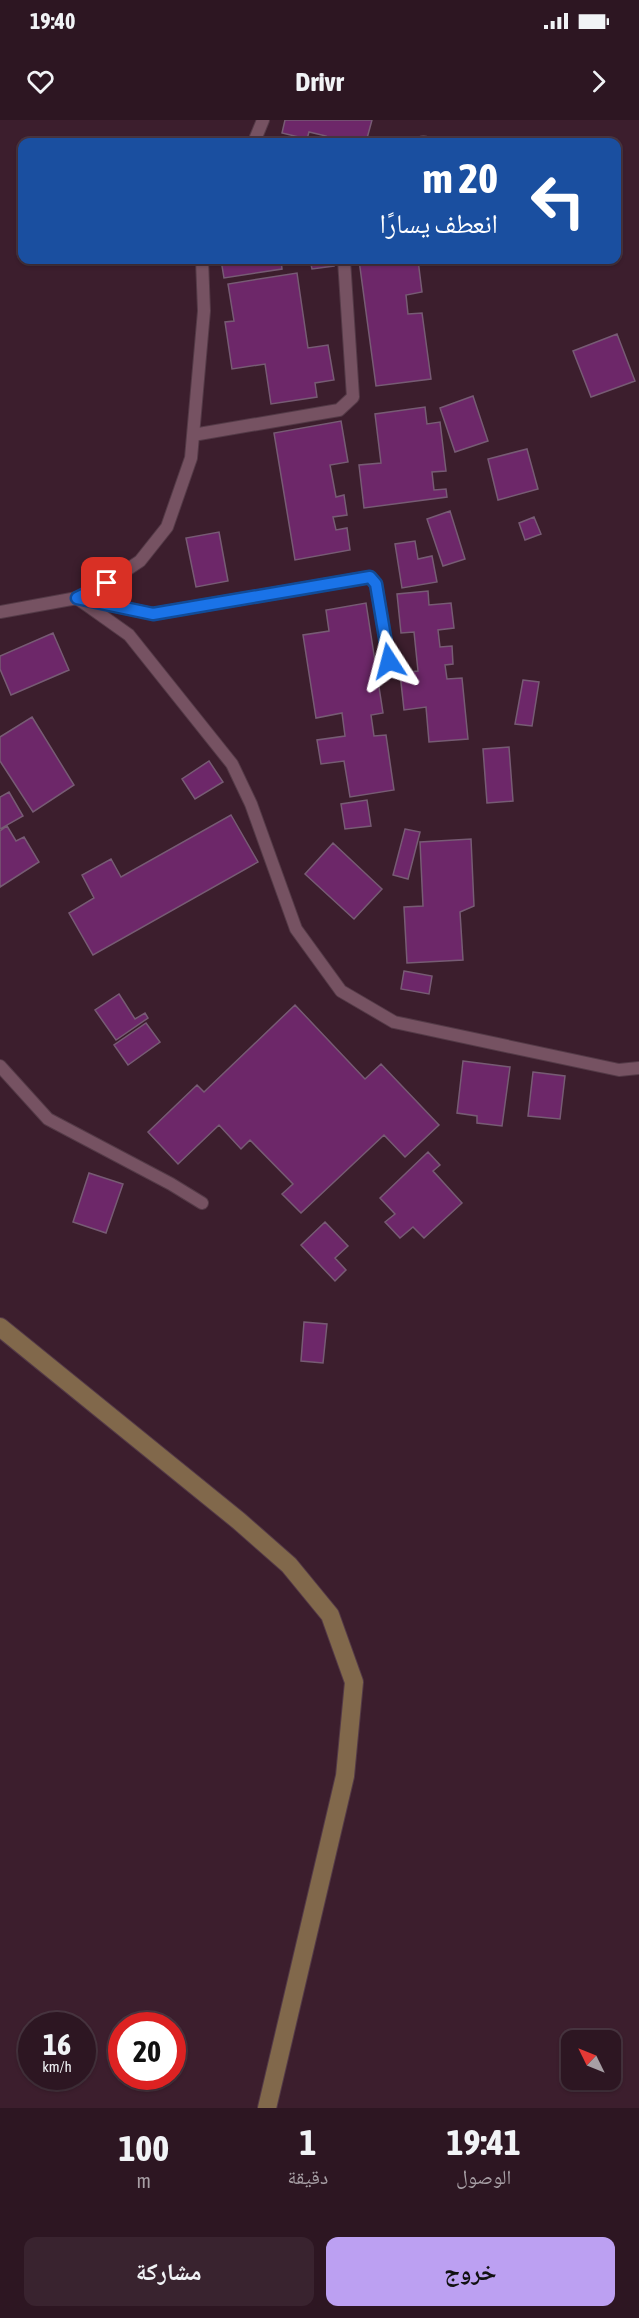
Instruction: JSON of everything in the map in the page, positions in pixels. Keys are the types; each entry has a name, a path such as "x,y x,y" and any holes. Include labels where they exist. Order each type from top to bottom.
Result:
{"main road":[{"path":"0,1327 239,1521 289,1565 330,1615 354,1682 345,1776 267,2108"}],"lane":[{"path":"256,138 263,120"},
{"path":"0,612 77,598 107,583 140,561 167,527 191,459 204,311 202,264"},
{"path":"194,435 339,410 353,397 344,264"},
{"path":"77,598 153,614 370,577 376,584 389,661"},
{"path":"77,598 129,636 232,764 251,804 296,929 341,991 394,1022 619,1070 639,1068"},
{"path":"0,1065 48,1119 171,1184 202,1203"}],"building":[{"path":"285,120 372,120 367,138 326,138 326,136 309,132 307,138 303,138 282,133"},
{"path":"222,264 281,264 282,269 224,278"},
{"path":"311,264 334,264 334,266 312,269"},
{"path":"360,264 418,264 422,292 406,295 408,314 422,313 431,379 376,386"},
{"path":"297,273 308,348 328,345 334,380 315,383 317,397 271,404 265,364 232,369 225,322 234,321 228,284"},
{"path":"617,334 635,381 591,397 573,351"},
{"path":"473,396 488,441 455,452 440,408"},
{"path":"425,407 427,424 440,422 446,471 432,472 434,490 446,489 447,497 364,508 359,465 381,463 375,414"},
{"path":"341,421 348,462 330,465 336,497 344,495 347,515 333,517 336,530 347,528 350,550 295,560 274,433"},
{"path":"527,449 538,489 498,500 488,459"},
{"path":"450,511 465,559 443,566 427,519"},
{"path":"534,517 541,534 525,540 519,523"},
{"path":"219,532 228,581 196,587 186,538"},
{"path":"415,541 418,559 432,556 437,582 402,588 395,544"},
{"path":"428,591 429,605 451,603 454,628 438,630 440,647 452,646 453,664 445,665 447,679 462,678 468,739 429,742 426,707 404,710 400,673 418,671 414,632 401,633 397,594"},
{"path":"366,603 383,713 371,715 374,736 386,735 394,790 350,797 344,761 321,764 317,740 345,736 342,713 316,718 303,635 329,631 326,610"},
{"path":"53,633 69,670 11,695 0,669 0,656"},
{"path":"523,680 539,682 532,726 515,724"},
{"path":"32,717 74,785 33,812 0,761 0,737"},
{"path":"509,747 513,801 487,803 483,749"},
{"path":"209,761 223,782 195,799 182,779"},
{"path":"9,792 23,816 0,829 0,797"},
{"path":"367,800 371,826 345,829 341,804"},
{"path":"231,815 258,862 93,955 69,913 94,898 82,875 111,859 121,877"},
{"path":"7,826 16,841 24,837 39,862 0,887 0,831"},
{"path":"405,829 420,832 408,879 393,875"},
{"path":"471,839 474,906 460,912 463,960 407,963 404,907 423,906 420,842"},
{"path":"333,843 382,889 354,919 305,874"},
{"path":"404,971 432,976 429,994 401,989"},
{"path":"119,994 135,1019 145,1013 148,1018 116,1040 95,1010"},
{"path":"295,1005 365,1079 381,1064 439,1125 405,1157 384,1135 301,1213 282,1194 293,1184 250,1140 241,1149 219,1125 178,1164 148,1132 197,1085 204,1092"},
{"path":"146,1023 160,1042 128,1065 114,1045"},
{"path":"463,1061 510,1067 502,1126 477,1123 477,1116 457,1113"},
{"path":"533,1072 565,1076 560,1119 528,1116"},
{"path":"428,1152 440,1165 433,1171 462,1203 424,1238 413,1227 400,1238 385,1222 395,1214 380,1198"},
{"path":"89,1173 123,1184 106,1233 73,1222"},
{"path":"325,1222 348,1246 335,1258 346,1270 335,1281 301,1245"},
{"path":"304,1322 327,1324 323,1363 301,1361"}],"route":[{"path":"107,583 77,598 153,614 370,577 376,584 389,661"}]}
